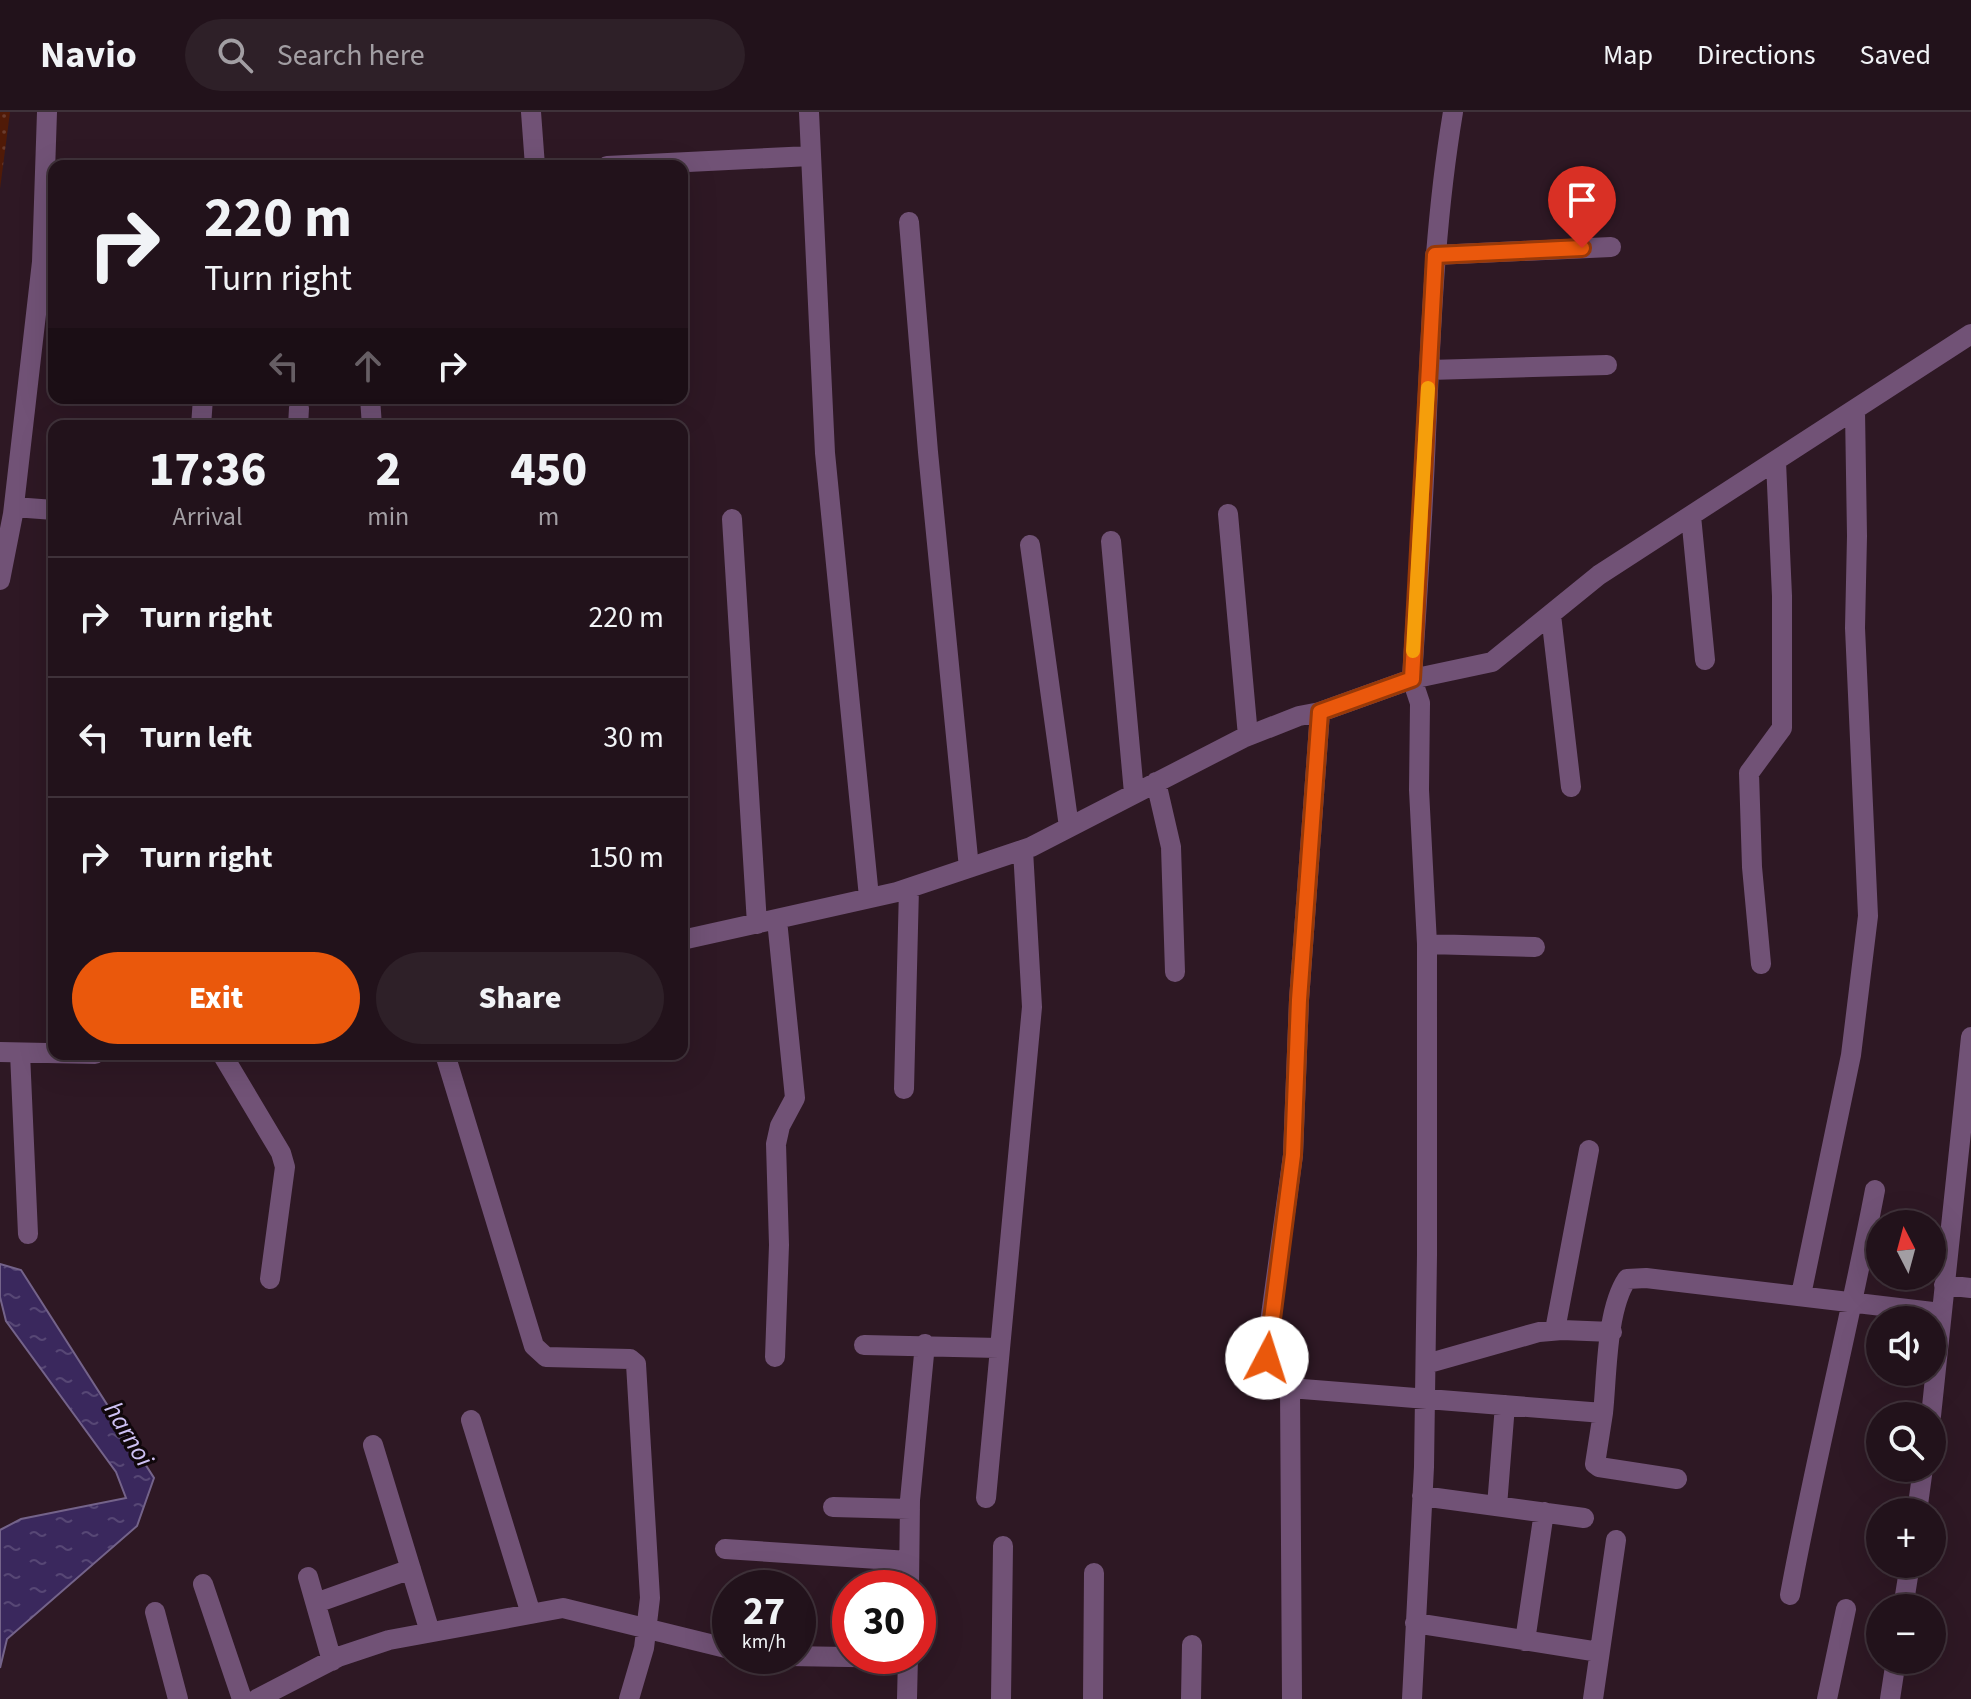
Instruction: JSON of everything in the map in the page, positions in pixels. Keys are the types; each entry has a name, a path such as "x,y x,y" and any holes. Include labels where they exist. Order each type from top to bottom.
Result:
{"street":[{"path":"1,571 14,507 47,276 47,112"},
{"path":"531,112 535,160"},
{"path":"809,112 825,453 869,897"},
{"path":"1412,1699 1426,1399 1427,944 1419,790 1420,703 1412,679 1435,255 1441,179 1453,112"},
{"path":"688,162 810,156"},
{"path":"909,222 969,868"},
{"path":"1435,255 1611,247"},
{"path":"688,939 909,888 1023,850 1248,736 1412,679 1492,662 1599,575 1971,334"},
{"path":"1429,370 1607,365"},
{"path":"1801,1295 1851,1055 1868,916 1855,628 1855,411"},
{"path":"1761,964 1752,867 1749,773 1782,728 1782,596 1776,462"},
{"path":"14,507 48,510"},
{"path":"1228,514 1248,736"},
{"path":"1691,516 1705,660"},
{"path":"732,519 757,924"},
{"path":"1111,541 1134,793"},
{"path":"1030,545 1069,827"},
{"path":"1551,615 1571,787"},
{"path":"1320,712 1299,1000 1293,1155 1265,1380 1267,1384 1290,1388 1603,1413"},
{"path":"1156,782 1171,847 1175,972"},
{"path":"986,1498 1032,1007 1023,850"},
{"path":"904,1089 909,888"},
{"path":"775,1357 779,1245 776,1144 780,1126 795,1098 777,920"},
{"path":"1427,944 1535,947"},
{"path":"1946,1267 1971,1037"},
{"path":"28,1234 10,1052 48,1053"},
{"path":"226,1060 281,1153 285,1167 270,1279"},
{"path":"447,1060 534,1346 546,1357 630,1359 636,1364 650,1598 644,1648 629,1699"},
{"path":"1555,1330 1589,1150"},
{"path":"1790,1595 1811,1479 1854,1302 1875,1190"},
{"path":"1677,1479 1595,1464 1612,1332 1622,1286 1627,1279 1646,1278 1886,1306"},
{"path":"1946,1285 1971,1288"},
{"path":"1426,1364 1539,1332 1612,1332"},
{"path":"909,1570 910,1509 925,1344"},
{"path":"864,1345 999,1348"},
{"path":"1290,1388 1292,1699"},
{"path":"1497,1506 1505,1405"},
{"path":"471,1420 531,1614"},
{"path":"373,1445 430,1632"},
{"path":"1422,1496 1584,1518"},
{"path":"833,1507 910,1509"},
{"path":"1525,1641 1544,1512"},
{"path":"1593,1699 1616,1540"},
{"path":"1001,1699 1003,1546"},
{"path":"725,1549 909,1561"},
{"path":"316,1603 411,1569"},
{"path":"1093,1699 1094,1573"},
{"path":"308,1577 332,1661"},
{"path":"203,1584 242,1699"},
{"path":"257,1699 332,1661 389,1640 563,1608 712,1645"},
{"path":"1827,1699 1846,1609"},
{"path":"155,1612 178,1699"},
{"path":"1415,1623 1599,1652"},
{"path":"1191,1699 1192,1645"},
{"path":"907,1699 908,1674"},
{"path":"1890,1699 1894,1674"}],"shaded area":[{"path":"0,112 10,112 0,189"}],"water":[{"path":"0,1264 21,1270 154,1478 137,1526 7,1639 0,1668 0,1530 21,1519 126,1498 116,1472 6,1321 0,1297"}],"slow traffic":[{"path":"1413,651 1428,388"}],"route":[{"path":"1267,1358 1293,1155 1299,1000 1320,712 1412,679 1435,255 1582,248"}],"water label":[{"name":"harnoi","path":"129,1434"}]}
